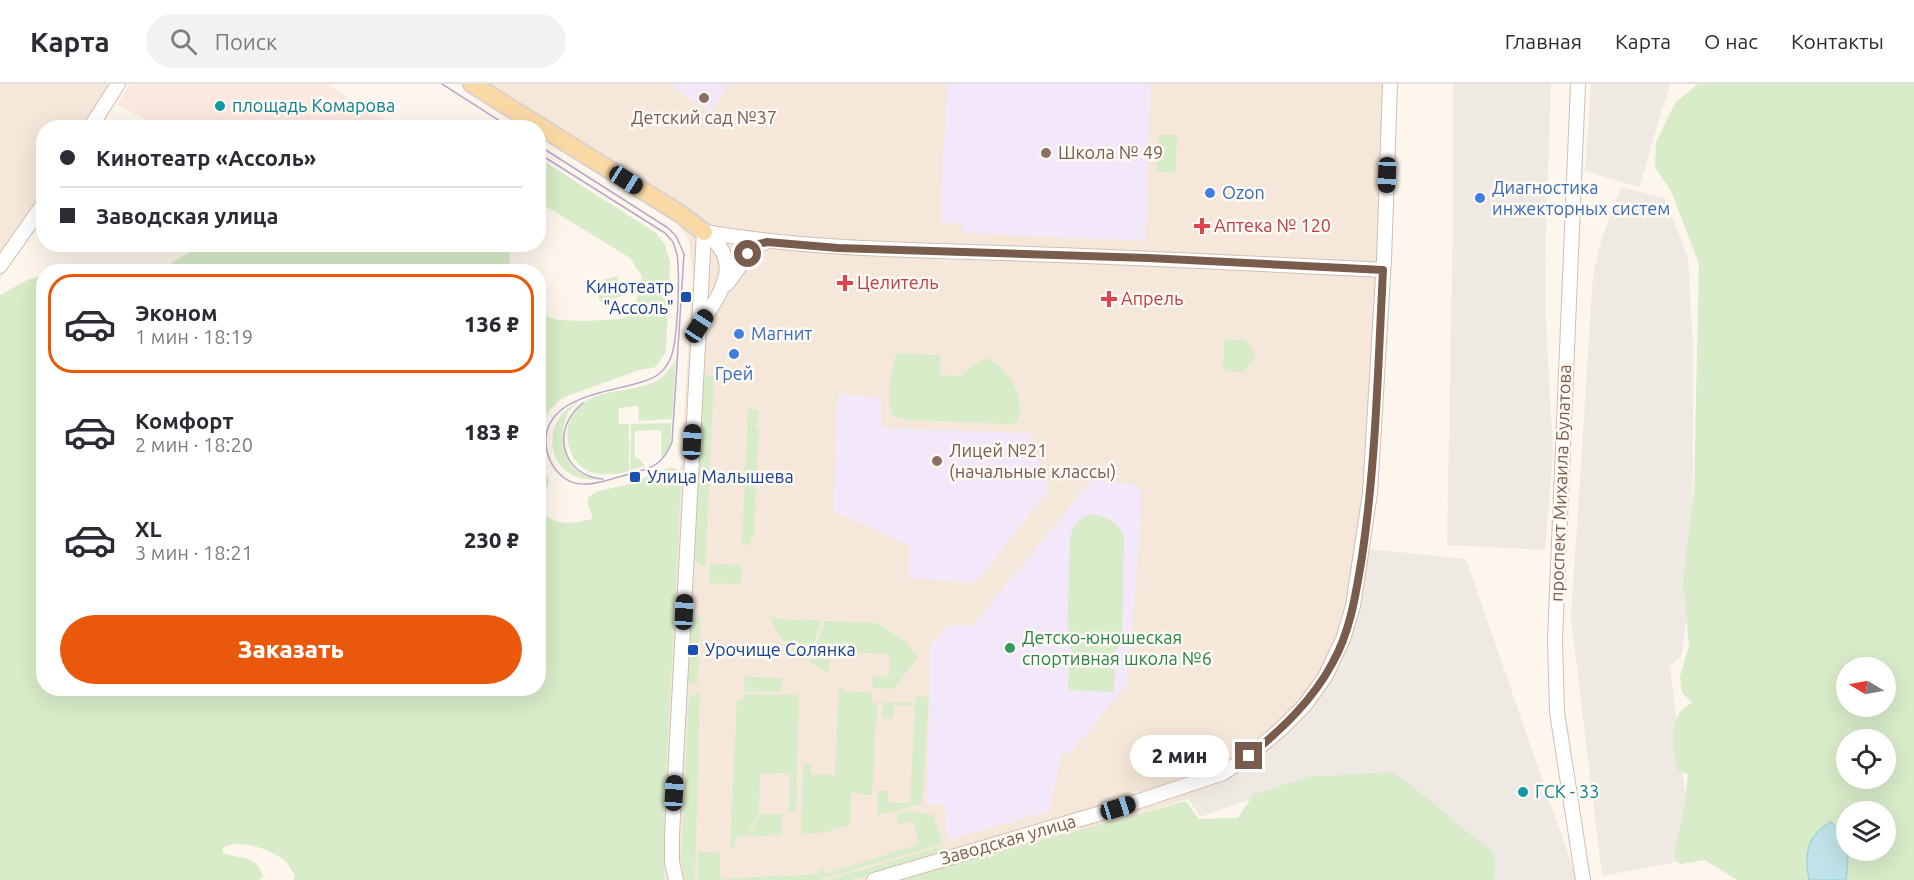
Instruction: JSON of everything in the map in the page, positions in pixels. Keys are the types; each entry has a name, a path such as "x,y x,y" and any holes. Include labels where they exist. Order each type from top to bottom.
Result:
{"main road":[{"path":"472,84 530,120"},
{"path":"546,130 682,215 704,232"}],"street":[{"path":"95,120 118,84"},
{"name":"Заводская улица","path":"874,880 1149,799 1223,773 1272,737 1305,705 1335,660 1353,606 1370,493 1383,270 1390,84"},
{"name":"проспект Михаила Булатова","path":"1578,84 1555,640 1557,712 1582,880"},
{"path":"0,266 36,214"},
{"path":"704,232 763,241 838,248 1148,258 1383,270"},
{"path":"704,232 716,241 724,253 727,267 725,282 719,296"},
{"path":"676,880 672,862 672,835 704,232"},
{"path":"699,326 753,248 763,241"}],"shaded area":[{"path":"0,84 123,84 100,120 36,120 36,222 0,279"},
{"name":"площадь Комарова","path":"130,84 326,84 385,120 147,120 117,105"},
{"path":"460,84 1394,84 1375,490 1370,548 1357,614 1340,668 1328,689 1308,715 1278,745 1245,769 1188,799 913,880 662,880 680,472 693,277 689,241 677,222 661,209 546,137 546,120 518,120"},
{"name":"Детский сад №37","path":"667,84 728,84 711,112"},
{"name":"Школа № 49","path":"947,84 1151,84 1145,241 962,233 962,224 940,223"},
{"path":"1453,84 1551,84 1545,256 1553,453 1545,550 1447,545"},
{"path":"1591,84 1670,84 1639,187 1585,171"},
{"path":"1621,187 1665,198 1688,258 1693,347 1693,480 1687,614 1682,655 1670,667 1693,859 1602,876 1571,618 1593,275 1602,238"},
{"name":"Лицей №21 (начальные классы)","path":"838,394 881,398 881,428 1029,433 1049,489 976,583 908,578 909,545 833,511"},
{"path":"1092,479 1133,484 1141,490 1128,682 1071,753 1061,754 1050,811 947,840 944,805 927,804 930,646 948,626 973,626"},
{"path":"1370,549 1466,559 1577,880 1492,880 1296,784 1200,817 1188,799 1245,769 1278,745 1308,715 1328,689 1340,668 1357,614"}],"green space":[{"path":"1698,84 1914,84 1914,880 1737,880 1705,860 1680,864 1674,856 1683,814 1688,774 1678,771 1673,733 1680,712 1692,702 1682,693 1680,677 1689,645 1683,582 1694,489 1699,264 1671,191 1655,167 1656,142 1675,103"},
{"path":"1159,135 1177,135 1176,173 1156,172"},
{"path":"546,162 656,233 665,245 670,262 666,352 656,367 639,370 562,398 550,409 546,416 546,315 557,320 585,321 622,319 634,311 642,276 630,258 546,206"},
{"path":"191,252 509,252 510,264 169,264"},
{"path":"617,276 622,296 600,302 595,282"},
{"path":"36,277 36,696 546,696 546,515 552,520 565,523 593,519 588,498 596,492 629,484 671,467 678,470 681,477 665,802 664,880 294,880 295,876 284,860 254,846 238,844 223,847 223,853 253,861 263,877 258,880 0,880 0,295"},
{"path":"1224,339 1245,340 1256,355 1244,372 1223,371"},
{"path":"896,353 940,355 940,375 961,376 976,363 987,358 995,362 1009,377 1018,395 1020,414 1017,422 1011,424 909,420 893,416 889,393"},
{"path":"676,359 672,419 639,421 638,406 619,408 619,424 629,424 629,471 598,474 581,467 571,453 567,436 570,419 574,412 591,398 644,386 658,380"},
{"path":"701,376 714,376 705,568 692,559"},
{"path":"579,400 566,418 563,436 566,453 569,461 580,473 603,479 585,479 570,474 560,464 554,452 553,438 556,424 565,411"},
{"path":"748,409 759,410 758,423 755,422 755,426 759,427 754,537 751,537 751,542 746,546 742,546"},
{"path":"671,423 668,451 661,458 661,430 635,431 635,458 645,466 630,470 631,424"},
{"path":"546,472 549,483 546,490"},
{"path":"1091,514 1110,520 1124,536 1122,640 1111,655 1096,661 1080,658 1067,644 1070,537 1077,522"},
{"path":"710,564 742,565 741,584 709,583"},
{"path":"701,616 697,685 688,683 691,619"},
{"path":"772,618 822,621 808,661 780,636"},
{"path":"825,621 877,623 905,641 918,657 894,689 872,688 873,676 889,677 889,654 830,652 829,674 810,662"},
{"path":"1069,666 1115,669 1114,692 1068,690"},
{"path":"745,677 782,678 781,692 744,691"},
{"path":"839,686 845,691 872,692 872,702 877,703 872,795 851,793 850,825 822,833 801,833 803,764 811,764 811,774 835,775"},
{"path":"700,693 695,880 685,880 681,861 689,696"},
{"path":"744,694 799,695 796,812 789,813 790,773 760,774 759,814 747,836 736,837 735,847 730,847 737,699 743,699"},
{"path":"916,696 929,697 922,804 877,815 878,791 888,791 888,802 910,803 915,706 894,705 893,718 882,717 883,702 915,703"},
{"path":"1391,772 1410,784 1492,852 1495,860 1494,880 896,880 1186,801 1199,819 1238,818 1253,795 1307,777"},
{"path":"907,811 933,815 943,844 818,880 698,880 698,852 719,853 721,879 818,874 818,870 824,869 826,874 919,844 913,821 899,825 896,815"},
{"path":"761,814 782,814 782,835 749,836"},
{"path":"944,846 945,850 853,880 827,880"}],"water":[{"path":"1831,822 1836,827 1836,861 1848,861 1846,880 1809,880 1807,854 1809,846 1823,827"}],"tram line":[{"path":"442,84 498,120"},
{"path":"546,150 668,228 676,236 684,254 672,442 664,457 652,467 642,470 596,483 577,483 560,475 554,468 546,441"},
{"path":"546,158 665,233 673,242 677,254 678,289 676,332 672,354 666,367 650,379 582,398 570,404 552,420 546,441"},
{"path":"583,403 573,413 567,425 564,437 565,449 569,460 577,469 588,476 603,479"}],"place":[{"name":"Детский сад №37","path":"704,98"},
{"name":"площадь Комарова","path":"220,106"},
{"name":"Школа № 49","path":"1046,153"},
{"name":"Ozon","path":"1210,193"},
{"name":"Диагностика инжекторных систем","path":"1480,198"},
{"name":"Аптека № 120","path":"1202,226"},
{"name":"Целитель","path":"845,283"},
{"name":"Кинотеатр \"Ассоль\"","path":"686,297"},
{"name":"Апрель","path":"1109,299"},
{"name":"Магнит","path":"739,334"},
{"name":"Грей","path":"734,354"},
{"name":"Лицей №21 (начальные классы)","path":"937,461"},
{"name":"Улица Малышева","path":"635,477"},
{"name":"Детско-юношеская спортивная школа №6","path":"1010,648"},
{"name":"Урочище Солянка","path":"693,650"},
{"name":"ГСК - 33","path":"1523,792"}],"route":[{"path":"748,254 759,244 767,242 838,248 1148,258 1383,270 1370,493 1353,606 1335,660 1325,677 1305,705 1249,756"}]}
